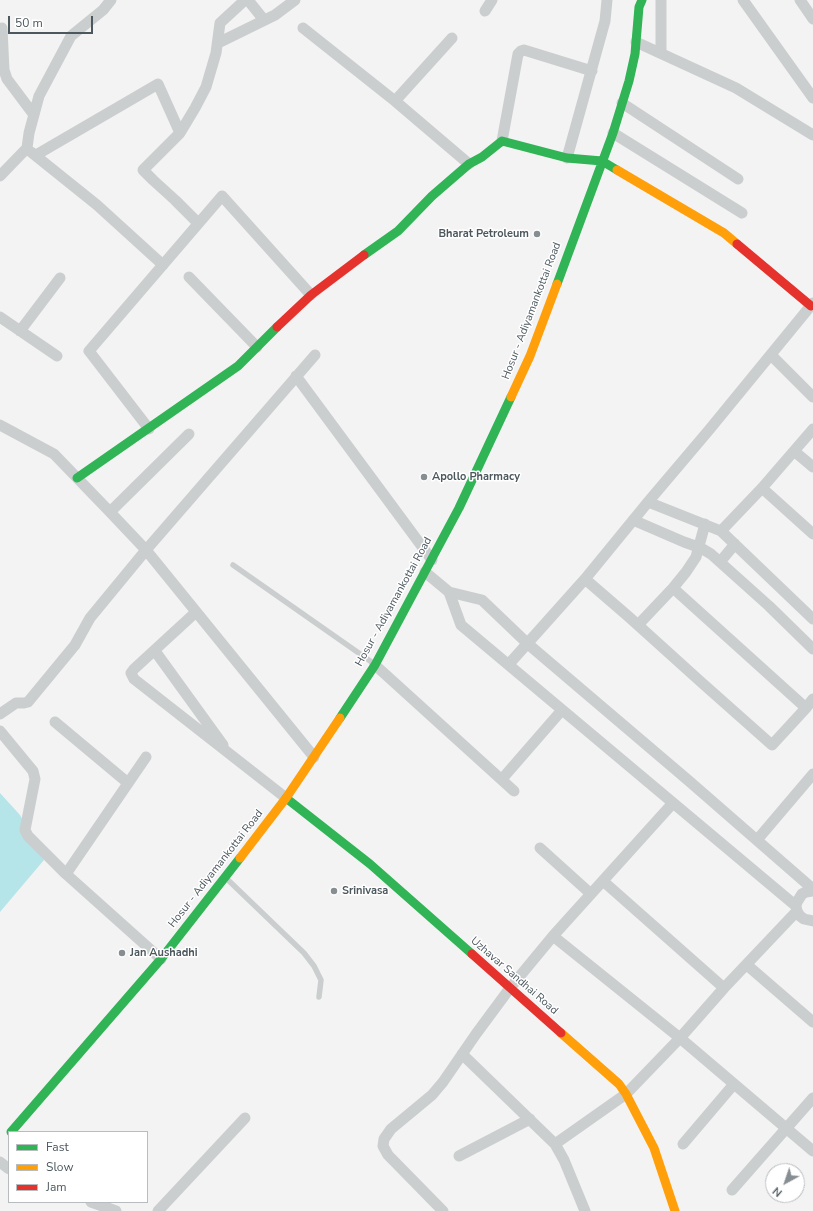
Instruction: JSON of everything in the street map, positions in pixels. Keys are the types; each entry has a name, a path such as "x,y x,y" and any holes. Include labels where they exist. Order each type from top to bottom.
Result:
{"main road":[{"name":"Hosur - Adiyamankottai Road","path":"11,1131 161,959 225,878 286,798 375,665 459,508 530,356 613,133 629,81 635,54 638,2"},
{"path":"77,478 238,366 311,294 398,231 432,196 469,164 482,157 502,141 567,158 602,161 724,233 812,305"},
{"name":"Uzhavar Sandhai Road","path":"286,798 370,864 619,1084 626,1094 654,1148 676,1211"}],"street":[{"path":"0,176 27,148 29,133 39,96 71,36 103,10 111,0"},
{"path":"198,223 143,170 180,133 206,87 216,53 220,23 247,0 264,20"},
{"path":"218,43 275,15 295,0"},
{"path":"485,11 492,0"},
{"path":"567,158 605,21 607,0"},
{"path":"661,0 661,53"},
{"path":"743,0 813,98"},
{"path":"800,0 813,19"},
{"path":"2,28 4,70 7,79 34,115"},
{"path":"303,28 395,100 469,164"},
{"path":"395,100 452,38"},
{"path":"636,42 736,88 813,135"},
{"path":"502,141 518,54 524,50 592,71"},
{"path":"36,155 158,84 180,133"},
{"path":"622,103 738,178"},
{"path":"613,133 742,213"},
{"path":"27,148 97,205 163,265"},
{"path":"149,429 89,351 222,196 311,294"},
{"path":"189,277 257,347"},
{"path":"20,331 60,278"},
{"path":"509,664 585,579 812,305"},
{"path":"0,317 56,356"},
{"path":"0,714 16,703 28,702 75,645 90,618 146,550 314,355"},
{"path":"770,355 813,397"},
{"path":"296,376 432,560"},
{"path":"0,425 54,454 146,550 314,757"},
{"path":"721,531 762,488 813,428"},
{"path":"110,512 189,434"},
{"path":"794,451 813,467"},
{"path":"762,488 813,534"},
{"path":"648,502 721,531 813,619"},
{"path":"633,520 699,547 711,554 769,606 813,649"},
{"path":"638,625 673,588 696,557 705,524"},
{"path":"720,562 735,544"},
{"path":"425,572 449,592 482,600 528,644 757,840 813,890"},
{"path":"585,579 772,745 813,699"},
{"path":"673,588 806,708"},
{"path":"449,592 461,625 509,664 797,909"},
{"path":"196,612 131,673 134,679 286,798"},
{"path":"155,651 232,757"},
{"path":"375,665 514,791"},
{"path":"502,779 562,710"},
{"path":"55,722 128,782"},
{"path":"0,731 33,772 35,779 25,830 28,836 66,874 161,959"},
{"path":"66,874 146,756"},
{"path":"757,840 813,774"},
{"path":"443,1211 388,1155 383,1146 384,1139 391,1129 432,1095 443,1082 510,988 553,936 673,803"},
{"path":"540,848 591,894"},
{"path":"603,881 724,988"},
{"path":"812,922 800,916 797,909 797,902 802,894 813,890"},
{"path":"555,1144 626,1094 680,1038 797,909"},
{"path":"553,936 680,1038 813,1150"},
{"path":"747,965 813,1022"},
{"path":"462,1054 555,1144 564,1160 585,1211"},
{"path":"683,1144 734,1084"},
{"path":"732,1190 813,1098"},
{"path":"158,1211 245,1118"},
{"path":"459,1156 530,1119"},
{"path":"0,1162 8,1168"},
{"path":"94,1203 116,1211"}],"lane":[{"path":"233,565 375,665"},
{"path":"225,878 304,953 314,966 321,980 319,997"}],"water":[{"path":"0,793 20,815 44,860 0,912"}],"traffic: fast":[{"path":"557,284 613,133 629,81 635,54 639,7 642,0"},
{"path":"364,255 398,231 432,196 469,164 482,157 502,141 567,158 602,161 617,170"},
{"path":"77,478 238,366 277,327"},
{"path":"340,718 375,665 459,508 511,397"},
{"path":"286,798 370,864 472,954"},
{"path":"12,1131 161,959 240,858"}],"traffic: slow":[{"path":"617,170 724,233 737,244"},
{"path":"511,397 530,356 557,284"},
{"path":"240,858 286,798 340,718"},
{"path":"561,1033 619,1084 626,1094 654,1148 675,1211"}],"traffic: jam":[{"path":"737,244 811,306"},
{"path":"277,327 311,295 364,255"},
{"path":"472,954 561,1033"}],"place":[{"name":"Bharat Petroleum","path":"537,234"},
{"name":"Apollo Pharmacy","path":"424,477"},
{"name":"Srinivasa","path":"334,891"},
{"name":"Jan Aushadhi","path":"122,953"}]}
